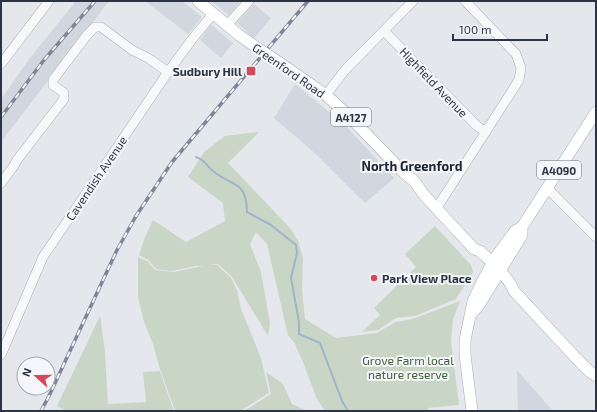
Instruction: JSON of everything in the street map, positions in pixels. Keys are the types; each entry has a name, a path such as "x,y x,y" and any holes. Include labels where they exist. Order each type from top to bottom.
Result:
{"main road":[{"name":"Greenford Road","path":"198,1 259,49 326,95 349,116 401,170 414,181 436,209 474,249 476,255 512,285 514,291 576,358 596,376"},
{"name":"A4090","path":"472,411 465,355 466,340 472,314 480,305 494,270 522,235 522,227 596,112"}],"street":[{"path":"1,64 49,1"},
{"path":"227,25 249,1"},
{"path":"326,95 345,70 413,1"},
{"path":"436,209 519,80 521,68 516,54 465,1"},
{"name":"Cavendish Avenue","path":"1,355 43,257 168,72 213,14"},
{"path":"1,184 17,160 64,99 64,93 53,85 53,80 86,35 95,27 101,27 132,50 148,58 168,72"},
{"name":"Highfield Avenue","path":"384,31 477,126 486,132"},
{"path":"547,188 596,237"}],"shaded area":[{"path":"76,1 109,1 1,142 1,99 30,58"},
{"path":"145,1 182,1 202,17 188,34"},
{"path":"211,1 241,1 229,15"},
{"path":"254,4 271,18 254,38 237,23"},
{"path":"211,25 233,43 221,58 200,40"},
{"path":"295,84 344,124 394,178 365,203 318,156 274,118"},
{"path":"517,370 553,411 518,411"}],"green space":[{"name":"Grove Farm local nature reserve","path":"259,132 228,163 291,229 298,241 303,258 302,290 305,319 336,338 377,333 396,322 413,319 460,301 453,320 451,341 459,405 428,408 428,411 325,411 316,397 294,342 288,335 267,244 256,232 250,244 261,272 270,323 268,336 232,277 218,264 208,265 217,265 231,278 237,290 241,309 261,358 269,393 240,411 177,411 174,408 153,344 144,322 138,297 138,257 147,261 155,270 174,272 203,266 172,271 156,269 148,260 139,255 153,220 186,242 225,221 223,203 188,177 204,152 225,136"},
{"path":"435,226 471,265 473,272 456,299 415,316 396,318 378,330 362,332 380,315 374,308 416,267 405,254"},
{"path":"100,316 105,352 108,404 146,402 143,372 160,371 173,409 176,411 66,411 57,406"},
{"path":"266,372 283,384 292,404 307,411 244,411 271,394"}],"waterway":[{"path":"196,157 205,162 210,169 242,190 245,196 247,212 271,225 296,245 297,253 291,278 299,322 299,334 320,343 342,401 348,411"}],"railway":[{"path":"1,117 44,60 95,1"},
{"path":"41,411 117,250 136,216 172,162 308,1"}],"place":[{"name":"Sudbury Hill","path":"251,71"},
{"name":"Park View Place","path":"374,278"}],"district":[{"name":"North Greenford","path":"412,166"}]}
